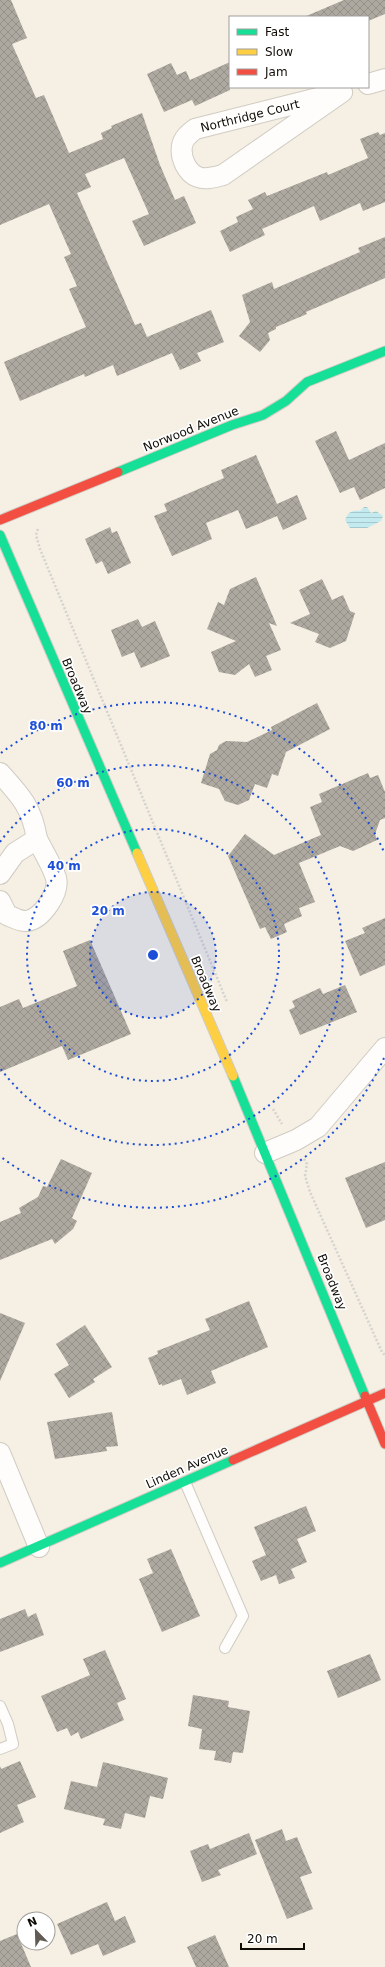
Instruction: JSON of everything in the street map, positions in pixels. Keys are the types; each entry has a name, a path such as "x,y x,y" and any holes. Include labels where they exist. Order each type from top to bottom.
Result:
{"main road":[{"name":"Norwood Avenue","path":"0,520 225,428 263,415 286,401 307,382 385,351"},
{"name":"Broadway","path":"0,535 265,1153 385,1444"},
{"name":"Linden Avenue","path":"0,1563 366,1401 385,1394"}],"street":[{"path":"369,84 385,79"},
{"name":"Northridge Court","path":"351,90 223,175 209,178 199,177 188,171 183,158 182,145 187,135 195,129 351,90"},
{"path":"0,773 23,798 34,824 37,839 56,879 55,888 48,906 39,916 28,921 20,921 7,915 0,901"},
{"path":"0,874 15,853 37,839"},
{"path":"265,1153 293,1142 318,1127 385,1048"},
{"path":"0,1453 39,1547"}],"lane":[{"path":"185,1482 243,1616 225,1648"},
{"path":"0,1706 8,1724 13,1744 0,1749"}],"path":[{"path":"40,522 36,535 40,549 229,1007"},
{"path":"270,1102 307,1164 306,1176 310,1192 382,1352 385,1355"}],"water":[{"path":"364,507 367,507 371,513 376,511 383,516 381,521 367,528 350,528 345,520 347,515 353,511 360,511"}],"building":[{"path":"0,0 11,0 27,38 12,44 36,98 44,95 69,153 103,139 101,133 112,128 111,126 142,113 160,165 175,200 184,196 196,223 144,246 132,221 149,214 124,158 85,174 91,187 77,193 135,325 141,323 147,337 211,310 224,342 197,353 201,361 180,370 172,353 117,376 113,365 85,377 84,374 20,401 4,362 86,327 69,289 77,286 64,257 71,254 49,204 0,225"},
{"path":"344,0 385,0 385,14 369,21 369,16 306,16"},
{"path":"229,62 230,90 195,106 192,100 164,112 147,74 171,63 177,75 186,71 190,80"},
{"path":"378,132 380,135 385,133 385,202 363,211 360,203 320,221 314,206 262,229 265,235 230,252 220,231 238,222 236,217 253,209 248,200 265,192 267,196 327,172 328,175 368,158 360,139"},
{"path":"385,237 385,278 306,312 307,314 276,327 276,329 268,333 270,340 260,352 239,336 250,322 242,295 272,282 274,289 360,252 358,248"},
{"path":"336,431 349,460 385,443 385,488 360,500 354,487 340,493 315,441"},
{"path":"256,455 277,504 297,495 307,519 283,530 277,516 246,529 238,510 206,523 212,539 172,556 154,516 167,511 164,504 224,478 221,470"},
{"path":"110,527 112,533 117,531 131,563 108,574 102,561 96,564 85,539"},
{"path":"256,577 277,626 269,623 281,650 266,656 272,670 255,677 249,664 235,675 219,672 211,652 236,641 207,629 218,602 224,605 230,589"},
{"path":"322,579 332,600 343,595 350,611 355,613 346,641 330,648 315,642 319,634 290,623 310,614 299,590"},
{"path":"138,619 142,627 155,621 170,656 141,668 134,652 122,657 111,630"},
{"path":"317,703 330,729 286,752 278,776 272,774 267,788 255,784 249,800 238,805 225,801 219,789 201,783 210,754 217,750 219,745 226,741 247,742 272,730 271,727"},
{"path":"368,773 370,778 378,775 385,792 385,818 380,820 375,834 377,840 353,851 340,846 299,863 315,902 299,908 302,916 284,924 287,932 271,939 265,927 260,929 228,856 245,834 274,855 321,835 310,807 322,802 319,794"},
{"path":"385,918 385,965 360,976 345,941 365,933 362,928"},
{"path":"90,940 131,1034 68,1060 62,1046 0,1072 0,1007 19,999 23,1008 77,986 63,951"},
{"path":"345,985 357,1012 300,1035 289,1010 295,1007 292,1001 320,988 323,994"},
{"path":"61,1159 92,1173 72,1218 77,1221 73,1229 55,1244 52,1239 0,1260 0,1222 21,1213 19,1208 38,1197 43,1186 47,1187"},
{"path":"385,1162 385,1220 366,1228 345,1178"},
{"path":"249,1301 268,1347 211,1371 216,1383 187,1395 181,1379 162,1386 162,1384 159,1385 148,1358 158,1354 157,1351 210,1330 205,1319"},
{"path":"0,1313 25,1323 0,1381"},
{"path":"85,1325 112,1367 93,1379 95,1382 69,1398 54,1374 69,1365 56,1344"},
{"path":"112,1412 118,1446 106,1447 107,1451 55,1459 47,1422"},
{"path":"306,1506 316,1531 297,1539 307,1562 291,1569 295,1578 279,1584 276,1575 261,1581 252,1561 266,1555 254,1527"},
{"path":"171,1549 200,1616 162,1632 139,1579 153,1573 147,1559"},
{"path":"25,1609 28,1617 36,1613 44,1635 0,1652 0,1619"},
{"path":"105,1650 126,1699 117,1703 124,1720 81,1739 78,1732 71,1736 67,1728 57,1732 41,1696 90,1675 83,1659"},
{"path":"370,1654 381,1680 338,1698 327,1671"},
{"path":"193,1695 229,1701 228,1707 250,1711 243,1753 233,1752 231,1763 214,1760 216,1751 199,1749 202,1729 188,1726"},
{"path":"20,1761 36,1797 17,1805 24,1822 0,1833 0,1766 1,1769"},
{"path":"103,1762 168,1778 163,1799 150,1796 145,1818 125,1813 121,1829 103,1825 105,1819 64,1809 71,1781 97,1787"},
{"path":"282,1829 286,1841 297,1837 312,1873 300,1877 313,1909 287,1919 255,1840"},
{"path":"249,1833 257,1854 218,1870 221,1875 202,1882 190,1851 208,1844 210,1849"},
{"path":"107,1902 115,1921 125,1916 136,1942 103,1956 98,1944 71,1955 57,1924"},
{"path":"16,1934 16,1951 24,1951 31,1967 0,1967 0,1941"},
{"path":"215,1935 229,1967 196,1967 187,1947"}],"traffic: fast":[{"path":"118,472 232,425 263,415 286,401 307,382 385,351"},
{"path":"0,535 137,853"},
{"path":"233,1076 365,1396"},
{"path":"0,1563 233,1460"}],"traffic: slow":[{"path":"137,853 233,1076"}],"traffic: jam":[{"path":"0,520 118,472"},
{"path":"233,1460 385,1393"},
{"path":"365,1396 385,1444"}]}
